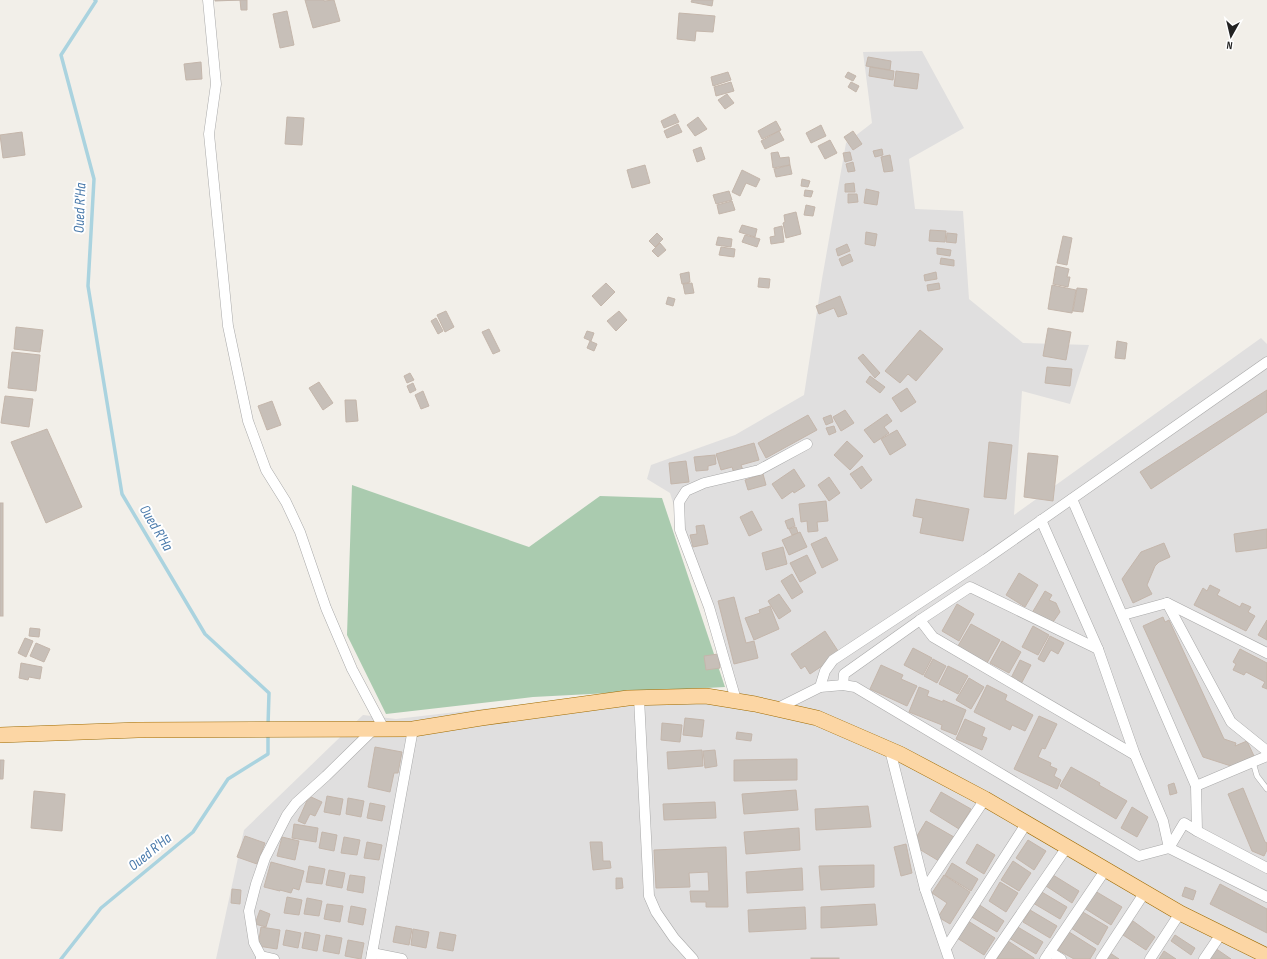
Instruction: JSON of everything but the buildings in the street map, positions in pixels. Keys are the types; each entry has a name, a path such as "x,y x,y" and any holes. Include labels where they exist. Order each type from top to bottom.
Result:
{"main road":[{"path":"0,735 138,730 413,729 628,698 706,696 736,700 817,718 890,750 986,799 1026,824 1044,833 1180,913 1267,956"}],"street":[{"path":"208,0 216,84 209,141 228,326 248,421 266,470 286,502 300,532 326,608 378,729 296,803 265,858 249,911 254,944 261,958 274,959"},
{"path":"820,687 825,671 834,660 986,559 1267,362"},
{"path":"736,700 709,607 680,530 679,502 686,491 704,483 759,470 807,444"},
{"path":"1072,499 1196,786 1197,831"},
{"path":"1041,520 1098,649 1135,755 1163,821 1169,848"},
{"path":"843,685 844,674 920,620 970,587 1098,649"},
{"path":"1123,615 1167,603 1267,652"},
{"path":"1167,603 1231,722 1267,751"},
{"path":"920,620 933,637 1135,755"},
{"path":"825,671 843,685"},
{"path":"776,709 820,687 843,685 856,687 1139,856 1169,848 1267,897"},
{"path":"639,698 649,896 656,912 674,938 693,959"},
{"path":"402,959 372,956 413,729"},
{"path":"890,750 925,889 949,959"},
{"path":"1196,786 1267,756"},
{"path":"925,889 986,799"},
{"path":"1169,848 1184,823 1267,868"},
{"path":"946,948 1026,824"},
{"path":"990,959 1067,847"},
{"path":"1061,959 1048,955 1106,869"},
{"path":"1101,959 1145,892"},
{"path":"1150,959 1180,913"},
{"path":"1204,959 1221,934"}],"lane":[{"path":"1253,762 1257,776 1267,789"}],"shaded area":[{"path":"922,51 964,128 909,159 915,209 963,211 969,299 1023,343 1089,345 1070,404 1022,391 1014,515 1261,338 1267,344 1267,959 216,959 244,830 363,715 396,719 561,700 733,691 670,493 647,479 651,465 735,435 804,395 822,279 846,143 872,123 863,52"}],"green space":[{"path":"352,485 529,547 600,496 662,498 725,687 533,697 386,714 347,635"}],"waterway":[{"name":"Oued R'Ha","path":"95,0 96,1 61,55 94,179 88,286 122,494 205,634 269,693 268,726"},
{"name":"Oued R'Ha","path":"61,959 101,908 193,832 228,779 268,754 268,734"}]}
